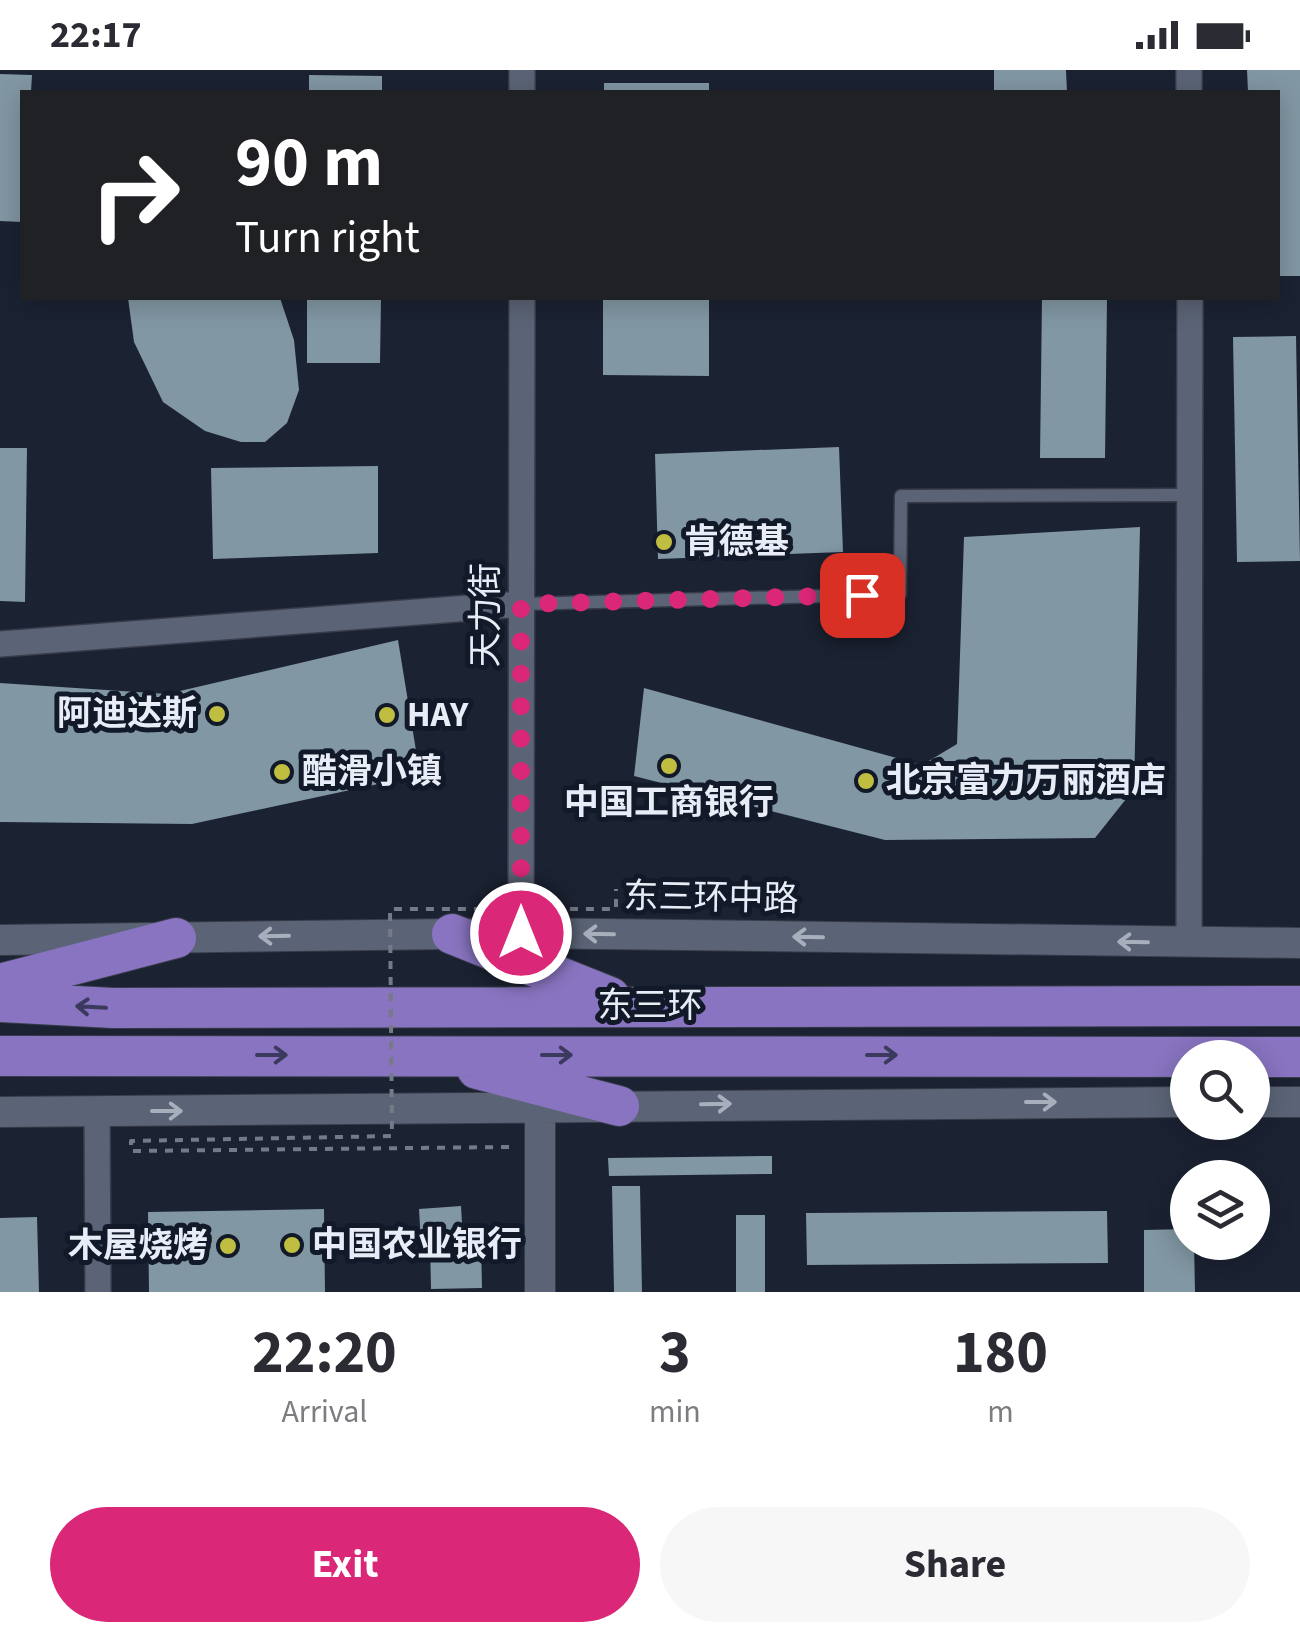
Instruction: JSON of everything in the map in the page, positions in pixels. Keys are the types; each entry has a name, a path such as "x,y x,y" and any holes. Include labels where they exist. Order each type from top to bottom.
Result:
{"highway":[{"path":"452,934 633,1006"},
{"path":"0,984 176,938"},
{"name":"东三环","path":"0,1002 113,1008 1300,1006"},
{"path":"425,1055 618,1106"},
{"name":"东三环","path":"0,1056 1300,1056"},
{"path":"0,1078 110,1056"}],"street":[{"name":"天力街","path":"521,933 522,300"},
{"path":"1189,942 1190,300"},
{"path":"0,644 521,604"},
{"name":"东三环中路","path":"0,940 521,933 1300,943"},
{"path":"0,1112 1170,1102"},
{"path":"1270,1102 1300,1102"},
{"path":"540,1106 540,1292"},
{"path":"98,1111 98,1292"}],"lane":[{"path":"521,604 900,594 901,496 1192,496"}],"path":[{"path":"509,1147 131,1151 131,1141 392,1136 390,909 616,908 616,888"}],"building":[{"path":"994,70 1066,70 1067,90 994,90"},
{"path":"1247,70 1300,70 1300,276 1280,276 1280,90 1248,90"},
{"path":"0,74 32,75 31,90 20,90 20,222 0,221"},
{"path":"309,75 382,76 382,90 309,90"},
{"path":"604,83 709,83 709,90 604,90"},
{"path":"128,300 281,300 294,340 299,390 287,423 265,442 241,442 205,431 163,402 134,342"},
{"path":"307,300 381,300 380,363 307,363"},
{"path":"603,300 709,300 709,376 603,375"},
{"path":"1042,300 1107,300 1105,458 1040,458"},
{"path":"1296,336 1300,561 1237,562 1233,337"},
{"path":"839,447 843,552 658,559 655,454"},
{"path":"0,448 27,448 25,602 0,601"},
{"path":"378,466 378,553 213,559 211,468"},
{"path":"1140,527 1134,789 1095,838 885,840 634,776 644,688 922,765 957,744 964,537"},
{"path":"398,640 420,775 192,824 0,822 0,683 167,694"},
{"path":"772,1156 772,1174 609,1176 608,1158"},
{"path":"612,1186 640,1186 642,1292 614,1292"},
{"path":"461,1206 463,1241 451,1243 481,1242 482,1288 431,1289 430,1243 421,1243 419,1209"},
{"path":"324,1209 325,1292 149,1292 148,1212"},
{"path":"1107,1211 1108,1263 807,1265 806,1213"},
{"path":"736,1215 765,1215 765,1292 736,1292"},
{"path":"37,1217 39,1292 0,1292 0,1218"},
{"path":"1170,1229 1170,1260 1194,1260 1195,1292 1144,1292 1144,1230"}],"place":[{"name":"肯德基","path":"664,542"},
{"name":"阿迪达斯","path":"217,714"},
{"name":"HAY","path":"387,715"},
{"name":"中国工商银行","path":"669,766"},
{"name":"酷滑小镇","path":"282,772"},
{"name":"北京富力万丽酒店","path":"866,781"},
{"name":"中国农业银行","path":"292,1245"},
{"name":"木屋烧烤","path":"228,1246"}],"route":[{"path":"521,933 521,604 862,595"}]}
